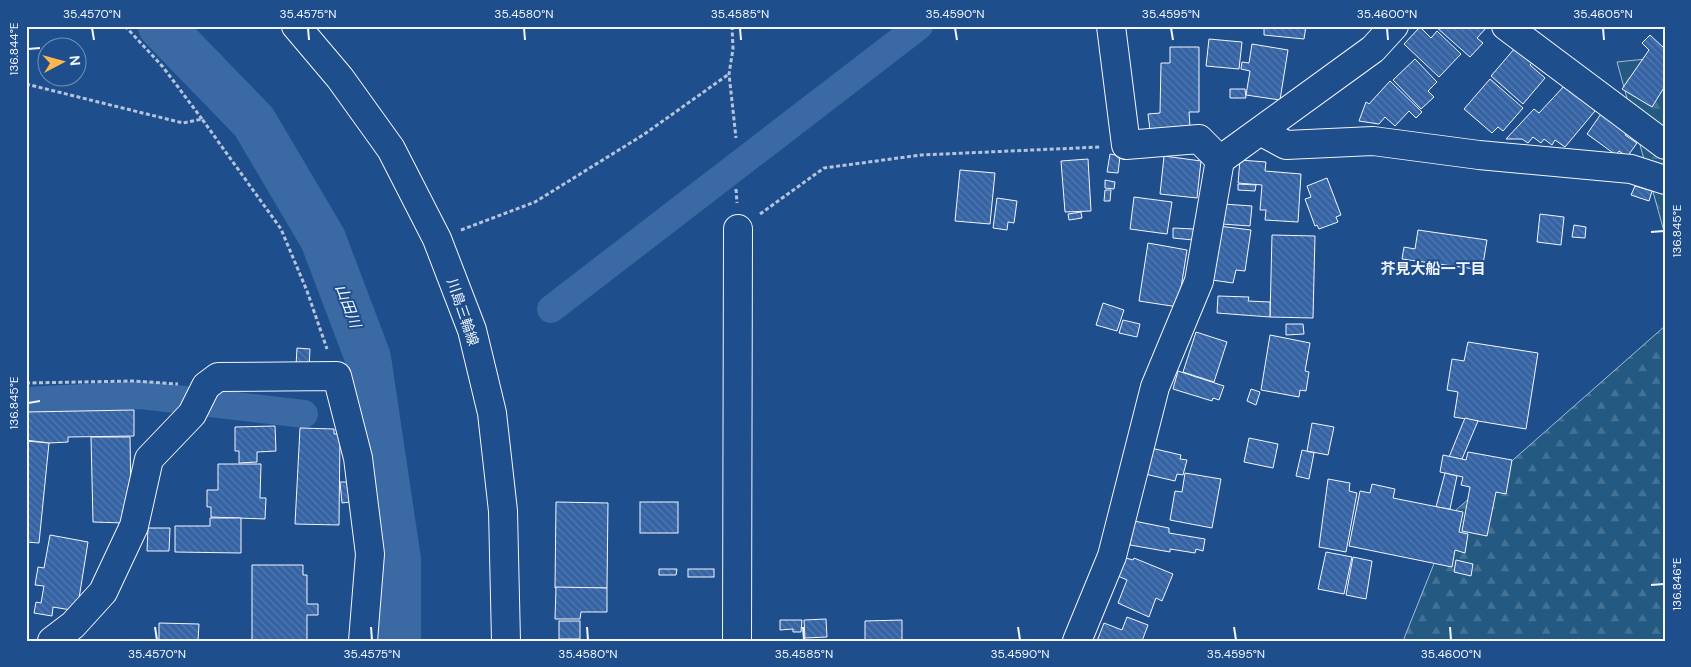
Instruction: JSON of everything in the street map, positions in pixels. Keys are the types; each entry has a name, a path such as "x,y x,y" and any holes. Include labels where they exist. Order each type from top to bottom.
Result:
{"street":[{"name":"川島三輪線","path":"296,26 340,78 391,149 437,239 472,330 492,413 503,511 506,641"},
{"path":"1111,26 1126,146 1199,139 1220,160"},
{"path":"1077,641 1112,556 1155,387 1199,282 1220,160 1262,132 1373,48 1394,26"},
{"path":"1506,26 1665,145"},
{"path":"1262,132 1286,145 1373,141 1479,155 1631,169 1665,180"},
{"path":"737,641 738,229"},
{"path":"52,641 73,626 103,592 134,526 149,458 192,414 205,387 218,377 336,376 358,458 370,554 364,641"}],"path":[{"path":"125,26 163,67 281,229 307,291 336,376"},
{"path":"732,26 733,49 729,74 736,138"},
{"path":"437,239 535,202 643,135 729,74"},
{"path":"26,84 183,123 202,119"},
{"path":"738,229 824,168 921,155 1126,146"},
{"path":"26,383 134,381 205,387"}],"green space":[{"path":"1665,57 1665,235 1617,62"},
{"path":"1665,326 1665,641 1403,641 1455,511"}],"building":[{"path":"1264,26 1306,26 1304,39 1264,35"},
{"path":"1435,26 1487,27 1477,38 1483,43 1470,57"},
{"path":"1420,27 1431,38 1437,31 1461,54 1439,77 1404,44"},
{"path":"1650,35 1665,49 1665,86 1652,107 1622,89 1649,50 1642,43"},
{"path":"1209,39 1242,42 1239,69 1206,66"},
{"path":"1252,44 1288,50 1280,100 1246,95 1250,71 1241,69 1242,62 1249,63"},
{"path":"1170,47 1199,47 1199,112 1189,112 1190,126 1150,130 1148,114 1160,113 1161,63 1170,63"},
{"path":"1515,48 1545,78 1523,104 1491,76"},
{"path":"1415,59 1437,82 1428,91 1434,97 1421,109 1393,80"},
{"path":"1490,79 1523,108 1503,131 1498,127 1492,133 1464,109"},
{"path":"1390,81 1422,112 1416,118 1409,111 1395,126 1385,117 1379,124 1359,121 1366,102 1369,104"},
{"path":"1566,84 1595,111 1565,147 1555,140 1552,145 1544,139 1541,143 1533,137 1528,143 1522,139 1506,139 1534,109 1539,113"},
{"path":"1230,89 1245,89 1246,98 1230,98"},
{"path":"1603,111 1629,130 1625,135 1637,143 1627,157 1619,151 1616,155 1587,134"},
{"path":"1110,154 1120,156 1118,173 1107,172"},
{"path":"1164,156 1201,161 1197,198 1160,194"},
{"path":"1088,159 1091,211 1065,212 1061,161"},
{"path":"1240,160 1266,162 1265,171 1301,174 1298,222 1265,220 1266,210 1260,210 1262,185 1238,183"},
{"path":"960,170 995,173 990,224 955,221"},
{"path":"1327,178 1341,215 1336,217 1338,222 1319,229 1317,225 1315,226 1305,199 1311,197 1307,186"},
{"path":"1105,180 1115,182 1114,189 1105,188"},
{"path":"1238,184 1256,185 1255,191 1238,190"},
{"path":"1635,186 1652,191 1649,201 1631,195"},
{"path":"1105,190 1111,190 1110,201 1104,201"},
{"path":"1134,197 1172,202 1167,234 1130,229"},
{"path":"997,198 1017,201 1014,223 1008,222 1007,230 993,228"},
{"path":"1223,204 1252,206 1250,226 1222,224"},
{"path":"1081,212 1082,218 1069,220 1068,214"},
{"path":"1540,214 1564,217 1561,245 1537,242"},
{"path":"1574,225 1586,227 1585,238 1572,237"},
{"path":"1219,226 1251,230 1245,271 1236,270 1233,283 1212,280"},
{"path":"1173,228 1194,229 1193,240 1173,238"},
{"path":"1418,230 1487,240 1482,270 1402,259 1404,247 1415,249"},
{"path":"1272,235 1315,236 1313,318 1270,317"},
{"path":"1148,243 1187,250 1178,307 1139,301"},
{"path":"1218,296 1249,297 1248,301 1270,302 1270,317 1217,313"},
{"path":"1103,303 1124,310 1117,331 1096,325"},
{"path":"1123,320 1140,324 1137,337 1119,333"},
{"path":"1286,324 1303,324 1304,334 1286,335"},
{"path":"1196,332 1227,342 1214,382 1183,372"},
{"path":"1270,335 1310,343 1305,371 1309,372 1306,391 1300,390 1299,397 1261,390"},
{"path":"1468,342 1538,353 1526,429 1454,417 1458,392 1447,390 1452,359 1464,361"},
{"path":"297,348 310,349 309,367 296,366"},
{"path":"1178,371 1224,386 1219,400 1213,398 1212,401 1173,389"},
{"path":"1251,389 1260,392 1256,405 1247,401"},
{"path":"134,410 134,436 68,437 68,442 49,443 26,440 26,412"},
{"path":"1465,418 1478,421 1462,459 1449,457"},
{"path":"1312,423 1334,427 1328,455 1307,451"},
{"path":"275,426 276,451 257,452 257,462 239,463 239,451 235,451 235,427"},
{"path":"300,428 334,429 334,434 340,434 339,525 295,524"},
{"path":"91,437 130,437 131,498 124,523 93,522"},
{"path":"1249,438 1278,444 1273,468 1244,462"},
{"path":"26,441 49,443 39,543 26,542"},
{"path":"1151,448 1181,455 1180,459 1187,460 1183,475 1177,474 1175,481 1145,474"},
{"path":"1302,450 1314,453 1309,479 1296,476"},
{"path":"1468,452 1512,460 1506,494 1496,492 1487,536 1462,531 1470,487 1461,485 1463,477 1440,472 1443,455 1466,460"},
{"path":"218,464 261,464 260,498 266,498 265,519 211,517 211,507 207,507 207,490 218,490"},
{"path":"1185,473 1221,479 1212,528 1170,520 1175,491 1182,492"},
{"path":"1445,473 1457,476 1450,509 1436,507"},
{"path":"1328,479 1350,483 1349,491 1357,493 1346,552 1319,547"},
{"path":"340,482 347,482 350,502 342,503"},
{"path":"1372,484 1395,489 1393,498 1463,512 1459,532 1468,534 1465,553 1455,550 1452,567 1349,546 1360,491 1370,493"},
{"path":"556,502 608,503 607,588 555,588"},
{"path":"640,502 678,502 678,533 640,533"},
{"path":"210,518 241,518 241,553 175,552 175,526 210,526"},
{"path":"1134,521 1169,528 1169,533 1205,539 1203,551 1196,549 1195,553 1170,549 1170,552 1130,545"},
{"path":"148,528 170,528 169,551 147,551"},
{"path":"50,535 88,542 77,611 53,607 52,616 34,613 36,602 41,603 44,586 35,585 38,567 44,568"},
{"path":"1326,552 1352,557 1344,594 1318,589"},
{"path":"1353,557 1372,561 1366,599 1346,595"},
{"path":"1126,558 1133,560 1134,558 1173,574 1162,601 1156,598 1149,617 1118,603 1127,580 1118,576"},
{"path":"1456,560 1473,564 1471,576 1454,572"},
{"path":"252,565 303,565 303,575 307,575 307,604 318,604 318,615 307,615 307,641 252,641"},
{"path":"659,569 677,569 676,575 659,575"},
{"path":"688,569 714,569 714,577 688,577"},
{"path":"556,587 607,588 607,612 581,612 580,619 555,619"},
{"path":"1127,617 1148,625 1142,641 1097,641 1104,623 1122,630"},
{"path":"826,619 827,637 805,638 804,620"},
{"path":"780,620 802,620 801,632 793,632 793,629 780,630"},
{"path":"902,620 902,641 865,641 865,621"},
{"path":"559,621 580,621 580,639 559,639"},
{"path":"159,623 199,624 198,641 159,641"}],"waterway":[{"name":"山田川","path":"161,26 254,122 323,239 368,358 398,560 398,641"},
{"path":"551,309 919,26"},
{"path":"26,401 141,395 304,414"}],"district":[{"name":"芥見大船一丁目","path":"1433,269"}]}
